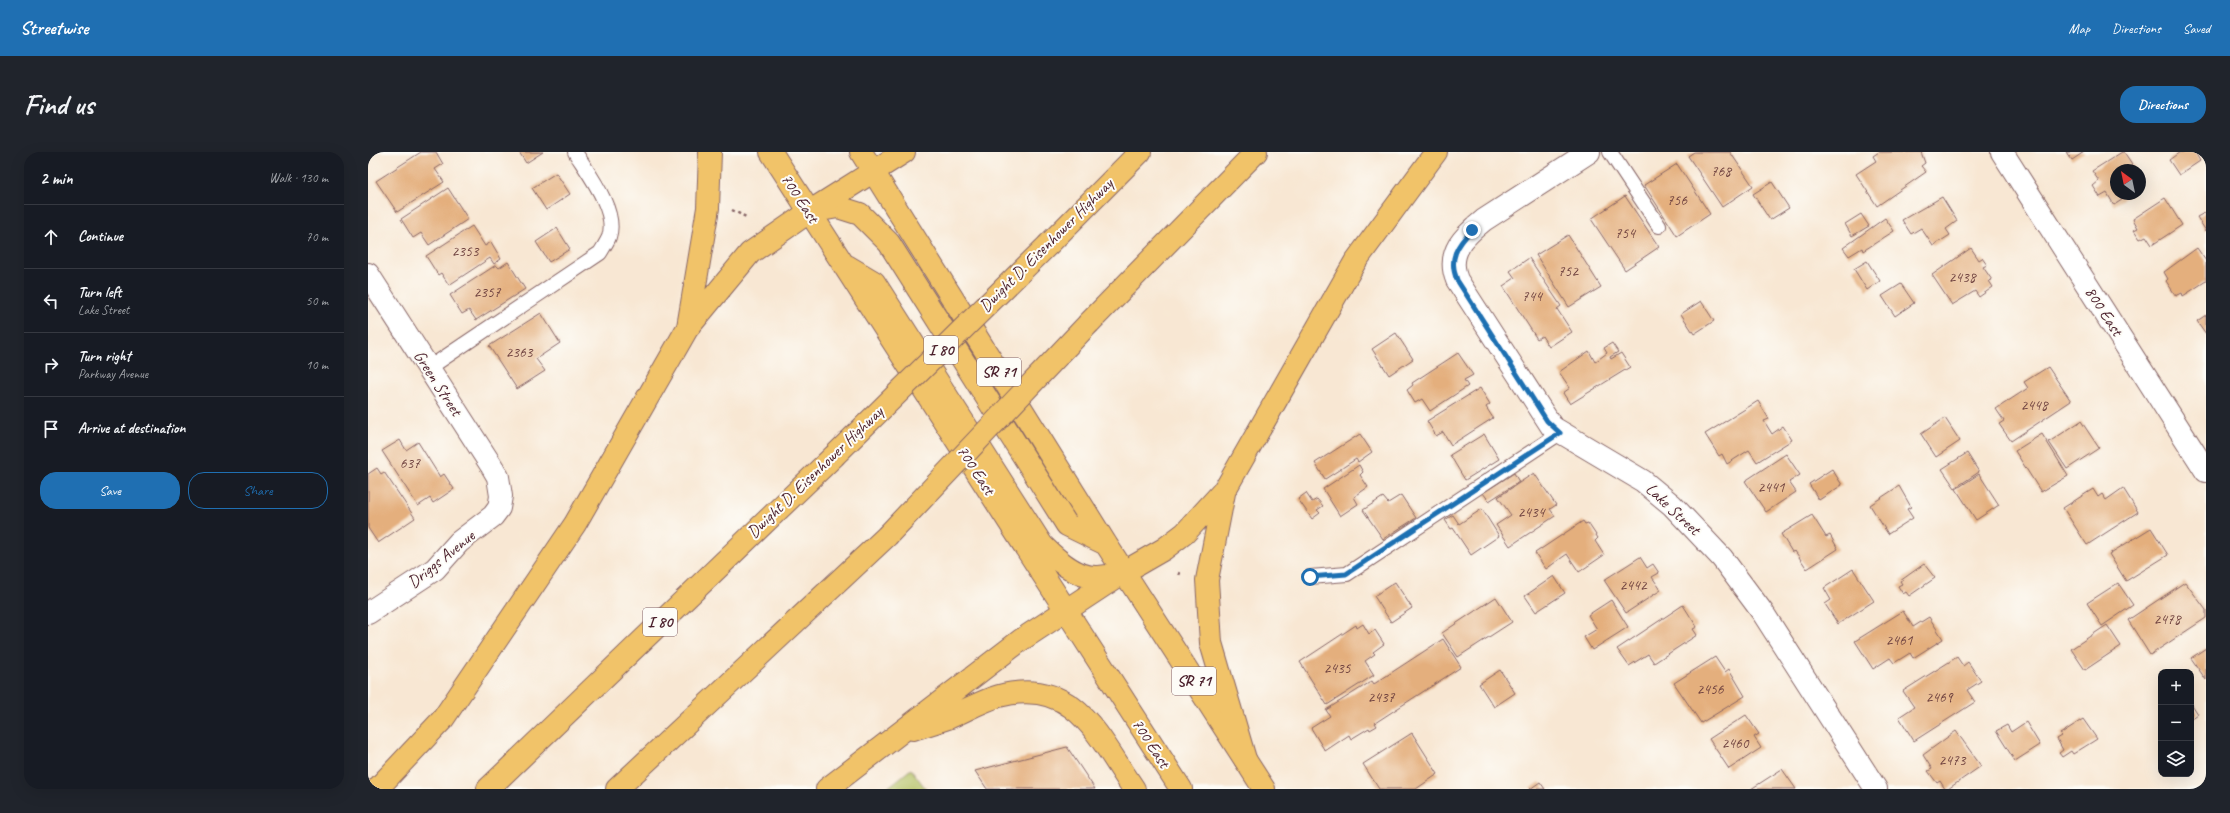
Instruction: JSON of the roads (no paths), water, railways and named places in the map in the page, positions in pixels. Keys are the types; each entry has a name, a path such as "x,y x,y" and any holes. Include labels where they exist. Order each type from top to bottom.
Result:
{"main road":[{"path":"687,329 708,208 710,152"},
{"name":"700 East","path":"770,152 1181,789"},
{"name":"SR 71","path":"861,152 1106,544 1264,789"},
{"path":"377,789 443,718 575,524 687,329 750,253 809,212 904,152"},
{"name":"Dwight D. Eisenhower Highway","path":"488,789 834,456 1140,152"},
{"path":"617,789 887,536 1089,323 1256,152"},
{"path":"827,789 895,735 1021,640 1124,572 1164,549 1186,533 1226,488 1355,262 1436,152"},
{"path":"809,212 838,207 860,214 889,243 1067,525 1106,544"},
{"path":"842,263 874,282 1042,545 1056,559 1078,573 1095,577 1124,572"},
{"path":"1226,488 1207,580 1211,642 1245,759"},
{"path":"895,735 948,718 974,705 999,696 1031,692 1054,695 1074,707 1096,732 1134,789"}],"street":[{"name":"Lake Street","path":"1589,152 1484,220 1462,239 1453,256 1453,272 1547,421 1560,433 1598,452 1643,481 1672,505 1722,558 1763,613 1876,789"},
{"name":"800 East","path":"2002,152 2206,471"},
{"name":"Green Street","path":"368,274 498,477 501,496"},
{"name":"Driggs Avenue","path":"368,612 435,569 459,542 493,516 499,508 501,496"}],"lane":[{"path":"429,368 600,253 610,236 610,216 600,193 575,152"},
{"path":"1610,152 1659,226"},
{"path":"1310,577 1346,574 1560,433"}]}
